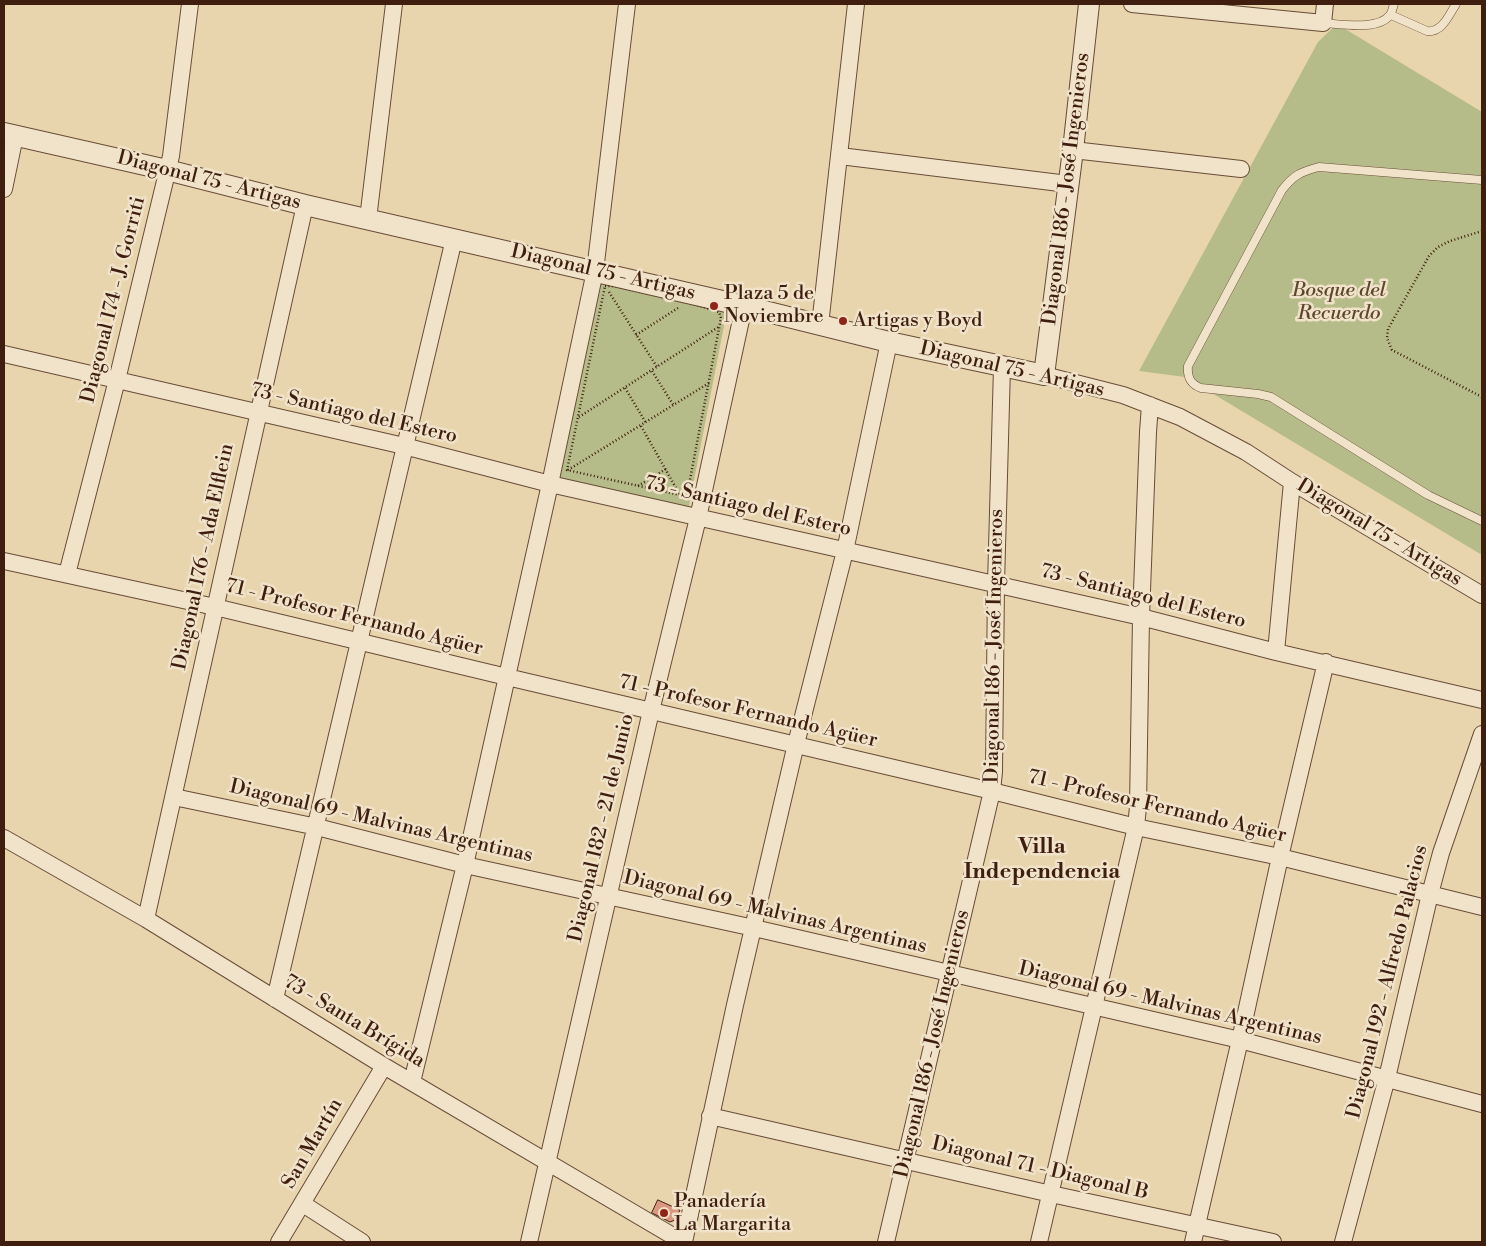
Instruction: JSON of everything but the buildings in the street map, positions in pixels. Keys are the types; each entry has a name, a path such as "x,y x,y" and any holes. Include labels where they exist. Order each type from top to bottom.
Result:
{"street":[{"name":"Diagonal 174 - J. Gorriti","path":"67,574 117,380 171,156 190,4"},
{"path":"368,219 394,4"},
{"path":"412,1082 466,865 550,484 600,279 627,4"},
{"path":"820,325 856,4"},
{"name":"Diagonal 186 - José Ingenieros","path":"1044,374 1073,150 1089,4"},
{"path":"1132,4 1323,23 1325,4"},
{"name":"Diagonal 75 - Artigas","path":"10,134 454,239 600,279 744,306 889,342 1002,367 1044,374 1123,395 1180,417 1246,452 1292,482 1482,595"},
{"path":"4,189 10,134"},
{"path":"1073,150 1241,169"},
{"path":"840,156 1068,184"},
{"name":"Diagonal 176 - Ada Elflein","path":"146,919 305,205"},
{"path":"275,999 454,239"},
{"name":"Diagonal 182 - 21 de Junio","path":"529,1242 651,711 698,518 744,306"},
{"path":"683,1242 710,1116 796,744 845,551 889,342"},
{"name":"73 - Santiago del Estero","path":"4,354 404,446 550,484 1142,617 1276,652 1326,662 1482,700"},
{"name":"Diagonal 186 - José Ingenieros","path":"886,1242 992,791 994,772 996,584 1002,367"},
{"path":"1039,1242 1052,1194 1136,827 1150,406"},
{"path":"1276,652 1292,482"},
{"name":"71 - Profesor Fernando Agüer","path":"4,560 215,606 1136,827 1280,857 1482,907"},
{"path":"1193,1242 1326,662"},
{"name":"Diagonal 192 - Alfredo Palacios","path":"1343,1242 1387,1078 1441,853 1482,734"},
{"name":"Diagonal 69 - Malvinas Argentinas","path":"174,797 317,827 466,865 754,928 1240,1040 1482,1104"},
{"name":"73 - Santa Brígida","path":"4,838 146,919 384,1066 683,1242"},
{"name":"San Martín","path":"279,1242 384,1066"},
{"name":"Diagonal 71 - Diagonal B","path":"710,1116 1052,1194 1274,1242"},
{"path":"303,1204 362,1242"}],"lane":[{"path":"1323,23 1372,26 1382,22 1391,15 1394,4"},
{"path":"1391,15 1433,32 1440,28 1456,4"},
{"path":"1482,180 1319,167 1302,171 1291,178 1282,190 1188,366 1188,379 1194,386 1258,394 1271,398 1428,495 1482,522"}],"path":[{"path":"1482,231 1450,241 1438,247 1429,256 1388,329 1387,338 1392,350 1482,398"},
{"path":"567,470 680,495 688,490 710,384 721,318 719,312 688,302 615,286 600,279"},
{"path":"600,279 657,367"},
{"path":"567,470 578,418 600,279"},
{"path":"636,335 688,302"},
{"path":"578,418 720,326"},
{"path":"652,370 674,406"},
{"path":"567,470 710,384"},
{"path":"625,388 646,422"},
{"path":"641,426 683,500"},
{"path":"633,488 666,469"}],"green space":[{"name":"Bosque del Recuerdo","path":"1337,24 1482,112 1482,555 1185,377 1139,371 1318,42"},
{"path":"599,277 728,305 688,511 556,481"}],"place":[{"name":"Plaza 5 de Noviembre","path":"714,306"},
{"name":"Artigas y Boyd","path":"843,321"},
{"name":"Panadería La Margarita","path":"664,1213"}],"district":[{"name":"Villa Independencia","path":"1042,860"}]}
